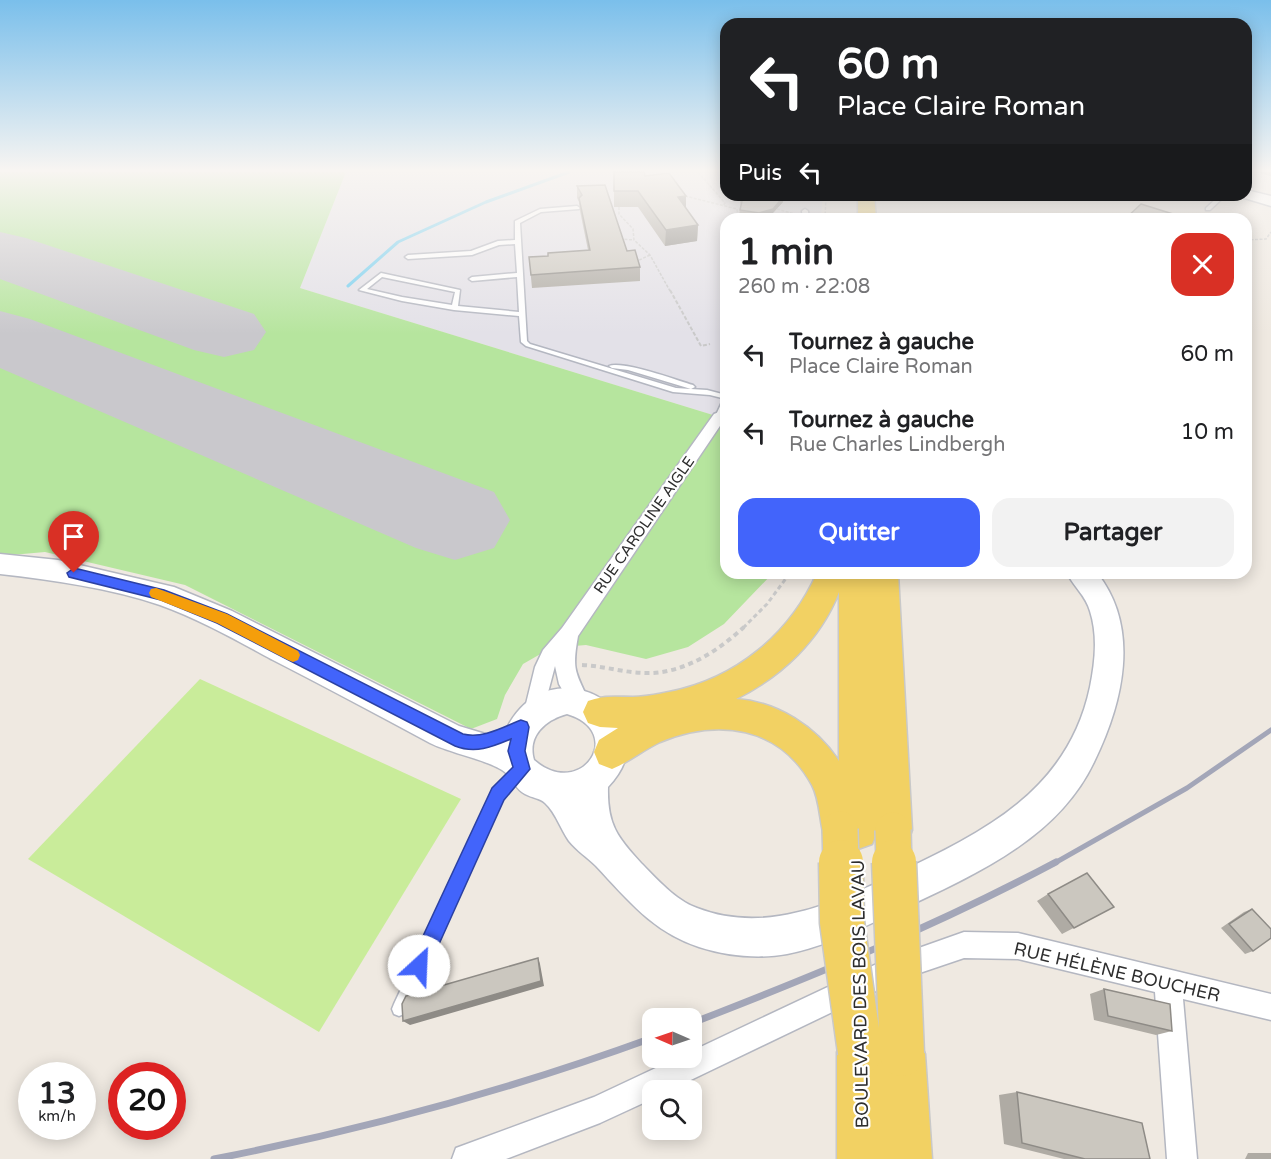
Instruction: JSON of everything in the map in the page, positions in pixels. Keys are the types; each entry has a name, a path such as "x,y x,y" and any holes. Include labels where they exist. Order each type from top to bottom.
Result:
{"main road":[{"path":"590,707 654,711 683,705 732,686 780,651 804,625 821,599 829,579"},
{"path":"854,579 864,830"},
{"path":"883,579 891,770"},
{"path":"881,1053 842,922 864,830 891,770 900,710 899,597 902,579"},
{"path":"612,752 639,734 703,713 741,713 766,720 790,733 812,755 830,782 837,806 864,830"},
{"name":"BOULEVARD DES BOIS LAVAU","path":"864,830 881,1053 907,1159"},
{"name":"BOULEVARD DES BOIS LAVAU","path":"862,1159 881,1053"}],"street":[{"name":"RUE CAROLINE AIGLE","path":"528,720 550,656 569,634 720,413"},
{"path":"0,564 58,570 164,595 222,618 452,738 471,743 520,766 531,779 542,786 556,790 574,788 592,781 608,763 612,752 613,737 609,723 590,707 568,683 563,665"},
{"path":"556,790 584,832 605,850 632,879 685,923 703,930 739,937 793,934 870,905 977,854 1038,811 1060,787 1078,761 1096,717 1108,677 1110,649 1109,621 1101,600 1085,579"},
{"name":"RUE CAROLINE AIGLE","path":"563,665 569,634"},
{"path":"471,743 488,741 556,702 590,707"},
{"path":"520,766 517,745 528,720"},
{"path":"592,781 591,803 595,825 605,850"},
{"name":"RUE HÉLÈNE BOUCHER","path":"467,1159 600,1110 894,969 964,945 1017,946 1271,1007"},
{"path":"1168,983 1182,1159"}],"lane":[{"path":"517,226 524,342 675,390 720,395"},
{"path":"408,257 472,253 498,243 518,242"},
{"path":"454,308 458,291 381,275 363,290 388,297 454,308 522,314"},
{"path":"472,279 520,275"},
{"path":"399,1009 498,794 520,766"}],"path":[{"path":"630,226 633,229 634,240"},
{"path":"1252,240 1266,240 1271,232"},
{"path":"618,239 634,240 650,255 701,346 710,344"},
{"path":"629,263 650,255"},
{"path":"563,665 598,665 626,671 665,672 693,661 724,644 776,596 786,579"}],"shaded area":[{"path":"325,226 720,226 720,417 300,288"}],"green space":[{"path":"0,226 325,226 300,288 720,417 720,579 767,579 724,624 688,647 646,659 586,645 551,648 523,664 505,695 497,719 471,729 185,585 45,552 0,556"},
{"path":"200,679 461,799 319,1032 28,859"}],"building":[{"path":"585,226 619,226 627,251 635,250 640,267 531,275 529,257 548,256 548,253 590,250"},
{"path":"663,226 691,226 666,230"},
{"path":"1087,873 1114,907 1074,928 1048,894"},
{"path":"1252,909 1271,929 1271,938 1253,951 1229,924"},
{"path":"538,958 541,981 403,1021 402,1004 406,996"},
{"path":"1104,989 1170,1004 1172,1031 1108,1016"},
{"path":"1017,1092 1142,1123 1150,1159 1085,1159 1022,1143"}],"waterway":[{"path":"348,286 398,242 433,226"}],"runway":[{"path":"0,254 224,332"},
{"path":"0,337 455,520"}],"railway":[{"path":"1053,864 1187,788 1271,730"},
{"path":"702,1019 876,948 967,907 1056,862"},
{"path":"214,1159 270,1148 435,1107 544,1075 642,1042"}],"slow traffic":[{"path":"156,593 222,618 293,655"}],"route":[{"path":"74,573 164,595 222,618 452,738 471,743 488,741 521,727 516,751 522,769 498,794 419,966"}]}
